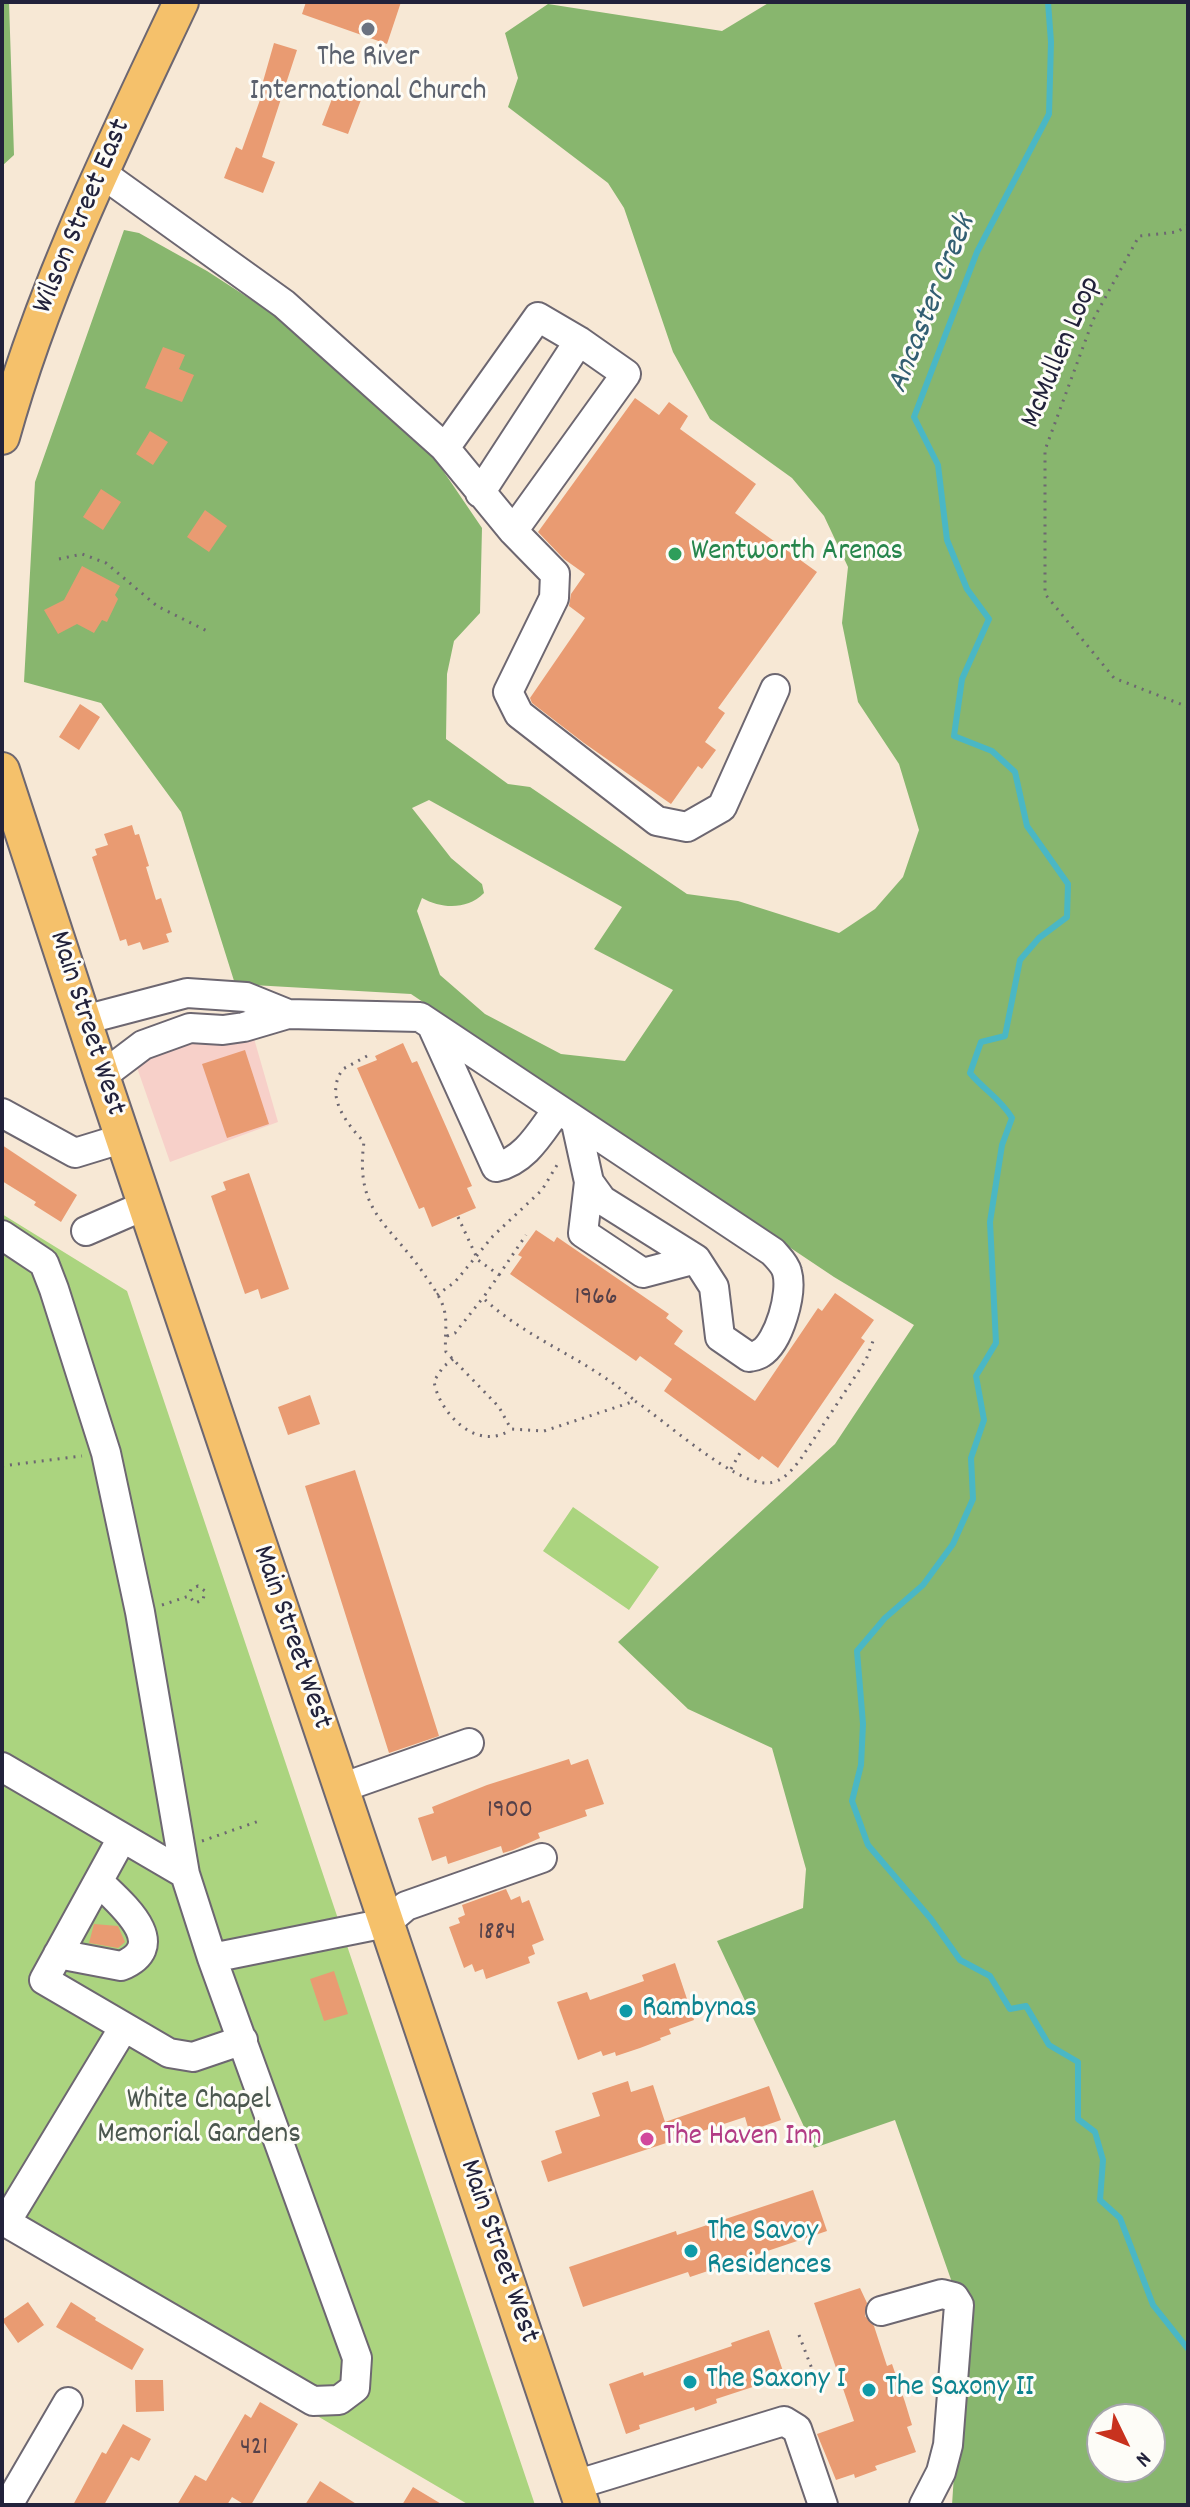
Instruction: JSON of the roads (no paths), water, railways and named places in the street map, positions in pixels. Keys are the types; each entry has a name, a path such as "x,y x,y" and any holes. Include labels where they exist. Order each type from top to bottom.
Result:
{"main road":[{"name":"Wilson Street East","path":"2,437 21,369 100,172 181,2"},
{"name":"Main Street West","path":"2,770 11,832 84,1020 579,2495"}],"street":[{"path":"100,172 284,304 444,447 513,531 555,574 554,598 508,692 519,714 657,821 687,827 722,807 775,689"},
{"path":"444,447 538,317 626,374 513,531"},
{"path":"480,493 579,341"},
{"path":"84,1020 187,993 246,997 288,1014"},
{"path":"102,1076 143,1045 190,1028 223,1030 288,1014 420,1017 773,1252 786,1268 788,1301 777,1331 762,1353 749,1357 720,1337 714,1287 696,1259 602,1200 589,1182 566,1116"},
{"path":"431,1025 496,1167 512,1163 566,1116"},
{"path":"465,1099 480,1110 501,1150"},
{"path":"2,1113 75,1153 124,1138"},
{"path":"589,1182 583,1233 643,1273 696,1259"},
{"path":"86,1231 146,1205"},
{"path":"2,1235 44,1263 106,1453 140,1612 183,1861 212,1958 357,2358 355,2388 339,2400 313,2401 4,2221 124,2027"},
{"path":"749,1346 789,1282"},
{"path":"341,1788 469,1743"},
{"path":"2,1767 122,1838 183,1861"},
{"path":"122,1838 44,1980 155,2047 185,2057 243,2040"},
{"path":"212,1958 386,1923 406,1906 542,1858"},
{"path":"58,1954 121,1966 139,1952 142,1939 140,1925 99,1882"},
{"path":"881,2311 942,2294 954,2297 960,2308 948,2445 941,2472 924,2505"},
{"path":"8,2505 68,2402"},
{"path":"579,2495 782,2421 791,2423 797,2429 823,2505"}],"waterway":[{"name":"Ancaster Creek","path":"1048,2 1051,42 1049,114 977,252 914,417 938,465 947,540 967,589 989,619 962,679 954,736 992,751 1015,772 1027,826 1068,884 1067,917 1039,938 1020,960 1005,1036 981,1042 970,1073 1012,1118 1002,1145 990,1222 996,1343 976,1376 984,1420 971,1458 973,1499 953,1544 923,1585 885,1618 857,1651 863,1724 861,1765 852,1801 868,1845 931,1919 960,1960 990,1976 1010,2009 1026,2006 1049,2045 1078,2062 1078,2119 1095,2132 1103,2160 1100,2200 1120,2218 1153,2305 1188,2349"}],"place":[{"name":"The River International Church","path":"368,29"},
{"name":"Wentworth Arenas","path":"675,554"},
{"name":"Rambynas","path":"626,2011"},
{"name":"The Haven Inn","path":"647,2139"},
{"name":"The Savoy Residences","path":"691,2251"},
{"name":"The Saxony I","path":"690,2382"},
{"name":"The Saxony II","path":"869,2390"}],"park label":[{"name":"White Chapel Memorial Gardens","path":"199,2120"}]}
